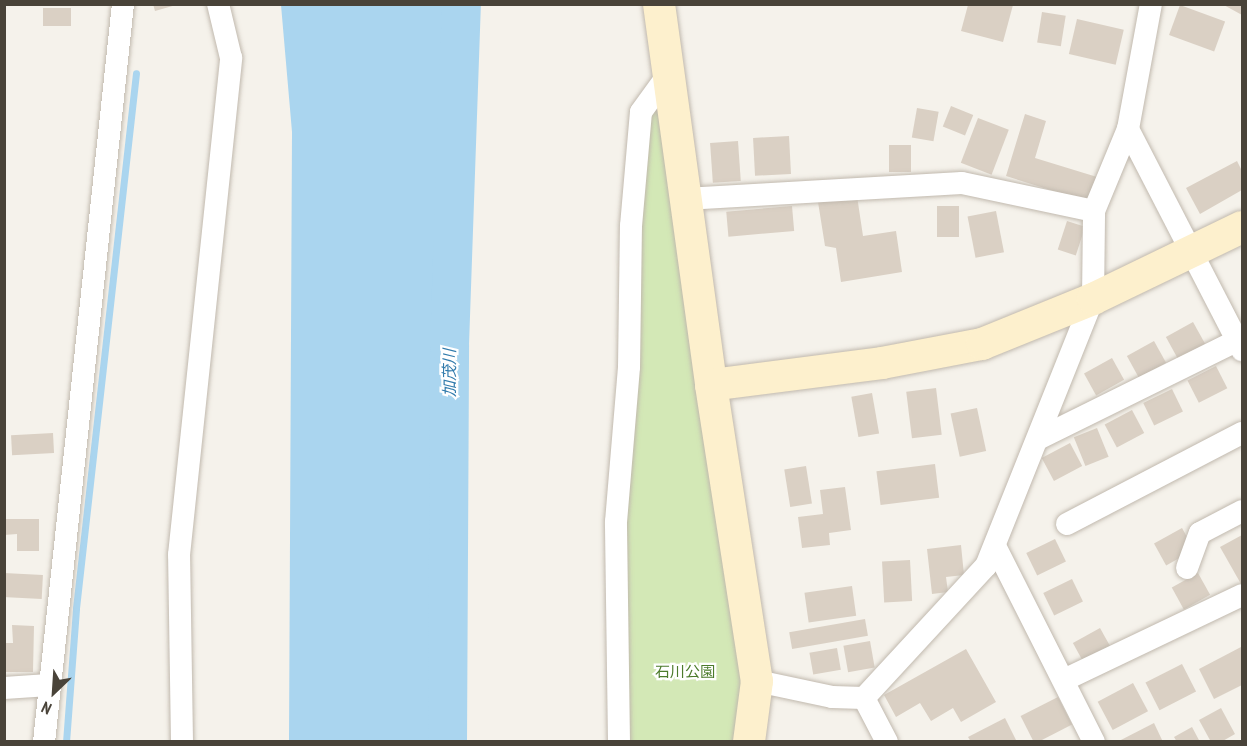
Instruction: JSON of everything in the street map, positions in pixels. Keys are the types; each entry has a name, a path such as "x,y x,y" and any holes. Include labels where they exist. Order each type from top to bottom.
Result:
{"street":[{"path":"44,741 123,4"},
{"path":"182,741 179,555 231,58 218,4"},
{"path":"659,4 711,385 757,681 749,741"},
{"path":"757,681 832,697 864,698 986,566 1093,299 1094,211 1128,129 1150,4"},
{"path":"619,741 616,522 629,367 631,226 641,112 668,76"},
{"path":"1038,439 1240,345 1195,253 1128,129"},
{"path":"685,199 962,183 1094,211"},
{"path":"711,385 882,363 982,344 1093,299 1195,253 1242,227"},
{"path":"1067,524 1242,433"},
{"path":"1187,568 1200,533 1242,511"},
{"path":"994,546 1094,741"},
{"path":"1064,680 1242,595"},
{"path":"4,688 49,685"},
{"path":"864,698 887,741"}],"green space":[{"name":"石川公園","path":"663,90 748,680 739,741 624,742 623,521 646,114"}],"water":[{"path":"281,5 462,5 444,122 431,741 289,741 292,132"}],"building":[{"path":"153,4 176,4 176,5 155,11"},
{"path":"1222,4 1242,4 1242,15"},
{"path":"968,5 1013,5 1003,42 961,31"},
{"path":"1180,5 1225,21 1214,51 1169,35"},
{"path":"43,8 71,8 71,26 43,26"},
{"path":"1042,12 1066,16 1061,46 1037,43"},
{"path":"1077,19 1124,30 1116,65 1069,54"},
{"path":"951,106 973,115 965,135 943,126"},
{"path":"917,108 939,112 933,141 912,138"},
{"path":"1025,114 1046,121 1035,158 1097,177 1089,202 1006,176"},
{"path":"978,118 1009,130 992,175 961,163"},
{"path":"789,136 791,174 755,176 753,138"},
{"path":"738,141 741,181 713,183 710,143"},
{"path":"889,145 911,145 911,172 889,172"},
{"path":"1237,161 1242,171 1242,190 1200,214 1186,188"},
{"path":"857,196 863,236 896,231 902,272 841,282 836,248 825,246 818,202"},
{"path":"792,206 794,231 728,237 726,212"},
{"path":"937,206 959,206 959,237 937,237"},
{"path":"996,211 1004,252 976,258 968,217"},
{"path":"1067,221 1085,227 1076,255 1058,250"},
{"path":"1193,322 1205,344 1178,359 1166,337"},
{"path":"1154,341 1166,363 1139,378 1127,356"},
{"path":"1112,358 1124,380 1096,395 1084,374"},
{"path":"1216,366 1227,388 1199,403 1187,381"},
{"path":"936,388 942,435 912,438 906,392"},
{"path":"1172,389 1183,411 1154,425 1143,403"},
{"path":"872,393 879,433 858,437 851,397"},
{"path":"977,408 986,451 960,457 951,414"},
{"path":"1132,410 1144,433 1117,448 1105,425"},
{"path":"1097,428 1109,457 1085,466 1074,437"},
{"path":"53,433 54,453 12,455 11,435"},
{"path":"1070,443 1082,466 1054,481 1042,458"},
{"path":"935,464 939,498 881,505 876,471"},
{"path":"806,466 812,504 790,507 784,469"},
{"path":"845,487 851,530 829,533 830,545 802,548 798,517 823,514 820,490"},
{"path":"4,519 39,519 39,551 17,551 17,534 4,535"},
{"path":"1182,528 1194,550 1166,565 1154,544"},
{"path":"1242,535 1242,583 1241,584 1220,547"},
{"path":"1055,539 1066,561 1037,575 1026,553"},
{"path":"961,545 964,575 946,577 948,592 932,594 927,549"},
{"path":"910,560 912,601 884,602 882,561"},
{"path":"4,573 43,575 42,599 4,597"},
{"path":"1198,573 1210,595 1184,609 1172,588"},
{"path":"1072,579 1083,601 1054,615 1043,593"},
{"path":"852,586 856,616 809,622 804,593"},
{"path":"865,619 868,636 792,649 789,632"},
{"path":"12,625 34,626 33,672 4,672 4,643 13,643"},
{"path":"1100,628 1112,650 1085,665 1073,643"},
{"path":"870,641 875,668 848,672 843,646"},
{"path":"1241,647 1242,685 1214,699 1199,669"},
{"path":"837,648 841,670 813,675 809,653"},
{"path":"966,649 996,702 961,722 953,708 931,721 920,703 896,717 884,695"},
{"path":"1182,664 1196,692 1160,710 1145,683"},
{"path":"1133,683 1148,711 1113,730 1098,702"},
{"path":"1058,697 1072,725 1034,742 1021,716"},
{"path":"1221,708 1235,734 1221,742 1211,742 1199,720"},
{"path":"1005,718 1017,742 971,742 968,737"},
{"path":"1154,723 1163,742 1117,742"},
{"path":"1192,727 1200,742 1177,742 1174,737"}],"waterway":[{"name":"加茂川","path":"447,742 449,344 461,4"},
{"path":"66,742 76,608 136,73"}]}
